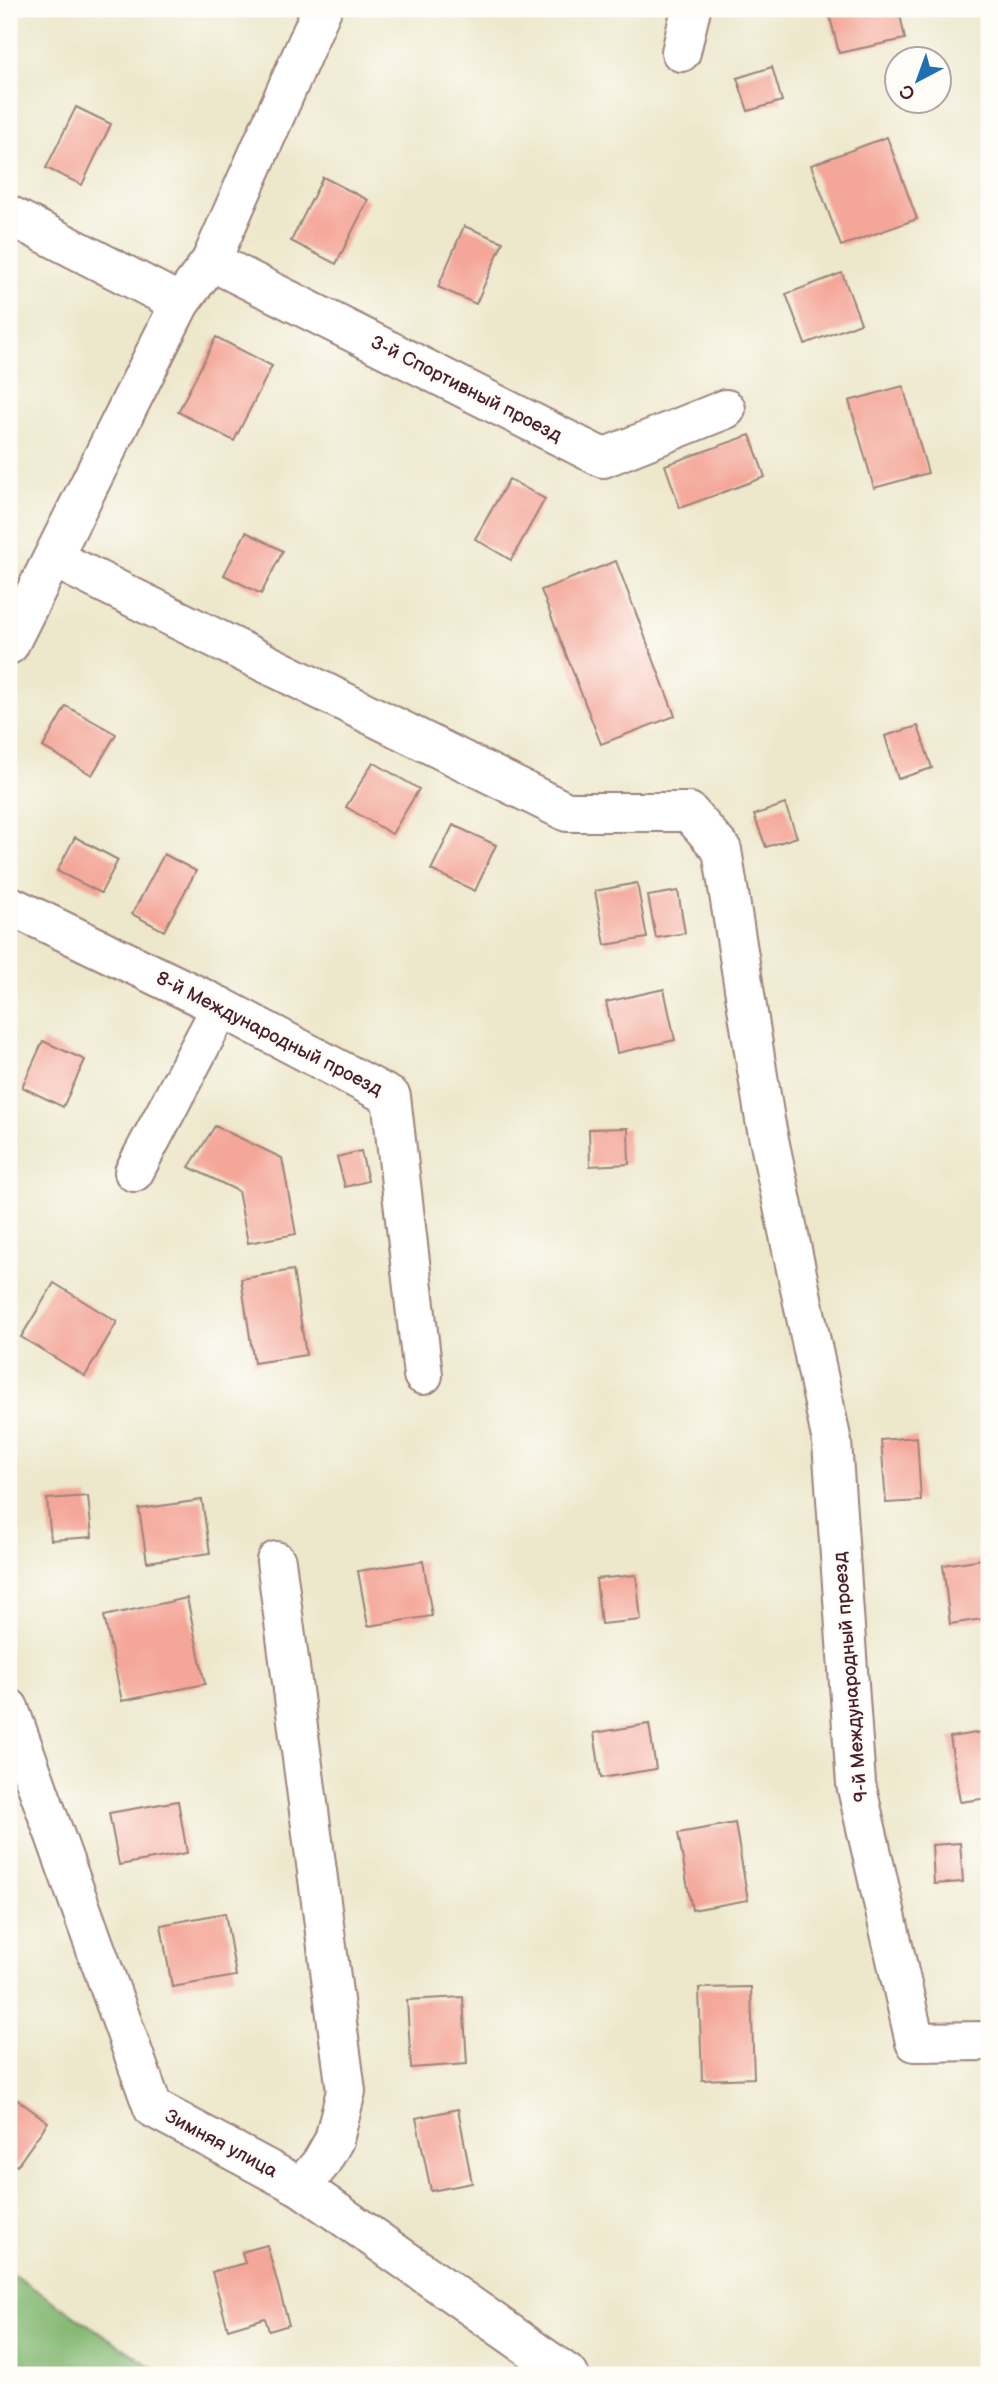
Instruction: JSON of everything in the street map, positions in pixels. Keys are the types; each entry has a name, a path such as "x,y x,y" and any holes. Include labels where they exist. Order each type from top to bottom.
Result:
{"street":[{"path":"9,645 180,303 211,261 322,9"},
{"path":"681,52 691,9"},
{"path":"9,215 180,303"},
{"name":"3-й Спортивный проезд","path":"211,261 603,458 726,409"},
{"name":"9-й Международный проезд","path":"53,558 567,812 689,812 722,850 765,1120 832,1442 856,1784 915,2042 989,2041"},
{"name":"8-й Международный проезд","path":"9,905 221,1007 391,1097 424,1375"},
{"path":"134,1172 221,1007"},
{"path":"276,1561 346,2091 334,2140 321,2163 301,2187"},
{"name":"Зимняя улица","path":"9,1708 153,2108 301,2187 569,2375"}],"green space":[{"path":"9,2272 164,2375 9,2375"}],"building":[{"path":"828,9 899,9 905,39 839,53"},
{"path":"772,67 782,101 748,111 737,78"},
{"path":"76,107 111,124 82,185 46,168"},
{"path":"887,137 917,219 841,246 811,165"},
{"path":"323,177 368,200 336,264 291,241"},
{"path":"464,226 503,242 476,304 438,287"},
{"path":"842,273 861,323 805,344 786,294"},
{"path":"216,337 272,366 234,441 178,412"},
{"path":"903,386 928,473 874,488 849,401"},
{"path":"750,435 765,477 680,508 665,465"},
{"path":"509,479 545,499 511,560 475,539"},
{"path":"246,532 283,551 261,594 224,575"},
{"path":"616,561 675,716 601,744 541,590"},
{"path":"66,706 116,734 92,775 43,747"},
{"path":"918,726 932,768 898,779 885,736"},
{"path":"373,762 419,789 392,834 346,807"},
{"path":"785,804 797,837 766,847 754,815"},
{"path":"453,825 496,845 475,891 431,870"},
{"path":"75,837 118,860 101,893 57,871"},
{"path":"164,854 196,871 164,931 132,914"},
{"path":"637,883 647,938 605,945 595,891"},
{"path":"678,891 685,933 656,938 648,896"},
{"path":"664,989 675,1040 617,1053 606,1002"},
{"path":"43,1041 85,1060 63,1107 22,1087"},
{"path":"215,1126 282,1158 296,1234 248,1243 238,1191 189,1167"},
{"path":"628,1128 629,1164 590,1166 589,1129"},
{"path":"361,1151 368,1181 345,1187 337,1157"},
{"path":"293,1270 306,1355 254,1363 241,1279"},
{"path":"54,1283 117,1322 85,1376 21,1337"},
{"path":"917,1437 921,1501 886,1503 881,1440"},
{"path":"88,1496 92,1537 51,1540 47,1499"},
{"path":"202,1500 210,1553 147,1562 139,1509"},
{"path":"989,1558 989,1618 950,1624 943,1565"},
{"path":"423,1561 432,1616 368,1626 358,1571"},
{"path":"636,1575 641,1620 601,1624 596,1579"},
{"path":"187,1598 205,1684 122,1701 104,1616"},
{"path":"649,1724 656,1769 601,1778 594,1733"},
{"path":"989,1731 989,1798 960,1802 950,1737"},
{"path":"178,1801 187,1853 119,1865 109,1813"},
{"path":"735,1823 748,1900 692,1910 678,1833"},
{"path":"960,1843 963,1882 934,1884 932,1845"},
{"path":"225,1913 236,1976 172,1987 161,1925"},
{"path":"989,1923 989,1971 987,1971 982,1924"},
{"path":"751,1987 754,2078 702,2080 699,1988"},
{"path":"463,1997 467,2064 411,2068 407,2000"},
{"path":"15,2098 48,2122 17,2166 9,2160 9,2106"},
{"path":"458,2109 472,2183 431,2191 416,2118"},
{"path":"267,2245 289,2325 269,2331 265,2318 228,2329 212,2272 245,2263 242,2252"}]}
